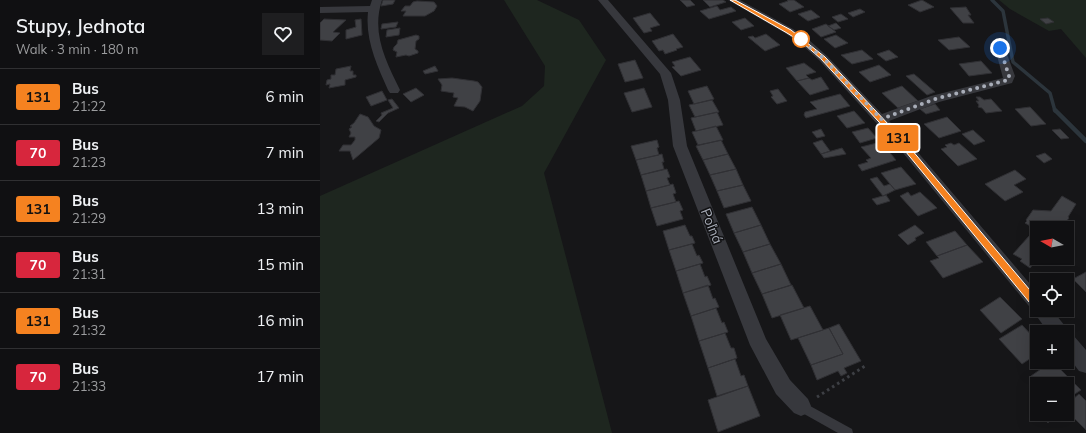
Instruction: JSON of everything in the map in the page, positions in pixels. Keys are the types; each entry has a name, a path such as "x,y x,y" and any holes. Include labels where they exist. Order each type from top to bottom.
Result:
{"street":[{"name":"Poľná","path":"603,0 664,74 671,86 680,146 759,345 783,387 801,406"},
{"path":"733,0 789,31 805,42 823,58 881,119 1030,297"},
{"path":"320,10 375,4 372,27 376,50 394,90"},
{"path":"881,119 935,99 1008,80 1009,76 1000,48"},
{"path":"1047,317 1054,325"},
{"path":"1074,349 1086,364"}],"lane":[{"name":"Poľná","path":"801,406 848,433"}],"path":[{"path":"822,394 865,366"}],"shaded area":[{"path":"504,0 537,0 579,20 606,60 544,173 612,433 320,433 320,196 522,106 544,86 545,66"},
{"path":"999,0 1086,0 1086,58 1061,29 1049,31 1010,9"}],"building":[{"path":"383,0 395,0 393,4 381,6"},
{"path":"680,0 690,0 695,5 687,7"},
{"path":"703,0 723,0 726,2 710,7"},
{"path":"787,0 794,0 804,7 790,12 779,4 788,1"},
{"path":"922,0 934,7 920,12 908,5"},
{"path":"413,2 434,2 437,6 434,11 425,16 403,16 406,11 401,11 405,6 410,6"},
{"path":"717,6 720,10 731,7 736,11 709,19 700,11"},
{"path":"966,7 971,15 968,15 974,23 963,23 950,8"},
{"path":"860,9 865,12 853,17 848,13"},
{"path":"811,10 820,17 808,21 798,14"},
{"path":"650,13 660,25 650,28 652,31 644,33 633,18"},
{"path":"841,14 848,19 838,22 832,17"},
{"path":"745,18 754,26 741,30 732,22"},
{"path":"1048,18 1054,22 1046,24 1040,19"},
{"path":"324,19 346,20 333,32 340,33 332,41 320,40 320,23"},
{"path":"361,19 362,35 346,39 346,30 356,27 355,20"},
{"path":"398,22 396,27 381,29 382,24"},
{"path":"836,23 841,28 834,30 828,26"},
{"path":"826,24 836,32 821,37 812,29"},
{"path":"400,28 399,35 386,37 387,30"},
{"path":"673,34 683,47 665,54 663,50 659,51 652,41"},
{"path":"766,34 780,45 765,51 748,37 753,36 755,38"},
{"path":"416,35 419,36 419,39 416,41 415,49 418,53 409,56 406,55 396,57 397,52 393,50 398,40"},
{"path":"836,35 848,43 835,48 824,39"},
{"path":"959,37 970,47 949,50 938,40"},
{"path":"862,50 873,59 852,64 841,55"},
{"path":"889,50 898,57 886,61 877,54"},
{"path":"690,57 701,70 681,76 672,67 675,66 672,62"},
{"path":"635,60 643,78 625,82 618,64"},
{"path":"981,61 992,73 969,76 959,64"},
{"path":"804,63 816,72 806,75 809,78 797,81 786,68"},
{"path":"879,65 891,75 870,82 859,72"},
{"path":"351,66 350,71 353,71 353,75 356,75 356,77 345,80 345,85 329,88 330,84 326,85 327,80 331,79 331,75 335,75 336,69"},
{"path":"435,66 438,71 425,74 423,71"},
{"path":"914,74 935,92 927,95 906,76"},
{"path":"821,77 829,89 810,95 797,81 809,78 812,80"},
{"path":"452,78 478,82 482,87 480,101 473,111 465,107 454,106 458,98 453,97 454,93 441,91 442,85 438,79"},
{"path":"707,86 714,99 694,104 688,91"},
{"path":"902,86 918,101 898,108 882,93"},
{"path":"416,88 424,95 411,102 403,94"},
{"path":"644,88 652,107 632,112 624,93"},
{"path":"778,89 787,101 777,104 771,97 773,96 770,91"},
{"path":"382,91 387,100 371,106 366,97"},
{"path":"840,94 850,106 806,118 804,115 805,112 817,109 810,102"},
{"path":"976,97 980,97 984,100 991,99 1002,111 986,113 982,108 978,107 979,105 976,101 979,101"},
{"path":"392,99 399,108 388,113 379,122 376,121 382,115 381,113 393,108 388,100"},
{"path":"712,100 719,112 695,117 689,105"},
{"path":"935,104 940,110 926,114 920,109"},
{"path":"1030,107 1046,124 1031,126 1015,109"},
{"path":"854,111 865,123 847,128 837,116"},
{"path":"717,112 723,125 696,131 691,118"},
{"path":"360,114 368,117 374,126 381,130 379,138 353,160 350,151 339,151 343,145 351,145 355,140 355,137 349,137 351,133 349,129 352,127 350,126"},
{"path":"947,117 961,131 939,138 924,124"},
{"path":"716,126 723,140 698,145 692,132"},
{"path":"868,128 877,138 860,143 852,132"},
{"path":"821,129 825,136 817,138 812,132"},
{"path":"1060,129 1069,138 1061,139 1052,130"},
{"path":"973,130 985,141 974,145 962,134"},
{"path":"657,140 659,155 636,160 631,146"},
{"path":"721,140 728,154 703,160 696,146"},
{"path":"822,140 830,151 821,154 813,143"},
{"path":"881,142 896,160 862,171 858,165 868,162 866,160 871,158 861,147"},
{"path":"951,143 954,145 959,143 977,159 958,166 941,149 947,147 945,145"},
{"path":"842,148 846,154 824,158 821,154"},
{"path":"1045,153 1052,159 1044,163 1036,156"},
{"path":"662,154 664,169 641,175 636,160"},
{"path":"728,154 736,169 710,175 703,160"},
{"path":"901,167 916,184 895,190 881,173"},
{"path":"667,169 670,177 667,178 670,185 646,191 641,175"},
{"path":"736,169 743,185 717,191 710,175"},
{"path":"1015,170 1026,179 1014,185 1023,192 1005,201 985,184"},
{"path":"877,177 884,186 890,184 895,190 883,196 870,179"},
{"path":"673,184 676,193 673,194 676,202 651,208 646,191"},
{"path":"743,185 751,201 724,208 717,191"},
{"path":"908,192 911,196 920,192 937,208 918,216 900,196"},
{"path":"886,195 890,201 877,205 872,199"},
{"path":"1062,196 1076,204 1067,221 1030,221 1030,226 1025,223 1033,210 1051,211"},
{"path":"679,201 683,210 680,211 683,219 657,226 651,208"},
{"path":"752,207 761,225 734,233 726,214"},
{"path":"685,225 695,243 669,250 663,231"},
{"path":"761,225 770,244 743,252 734,233"},
{"path":"915,225 924,233 915,238 916,240 908,245 898,235"},
{"path":"955,231 967,245 937,256 926,242"},
{"path":"1029,236 1030,237 1030,265 1032,265 1030,268 1020,261 1022,259 1013,254"},
{"path":"692,244 697,256 699,255 703,263 676,271 669,250"},
{"path":"770,244 781,264 752,273 743,252"},
{"path":"967,245 983,262 943,278 930,261 939,258 937,256"},
{"path":"700,264 705,277 707,276 711,285 683,293 676,271"},
{"path":"781,264 791,285 762,294 752,273"},
{"path":"1086,272 1086,292 1074,280 1074,278"},
{"path":"708,285 713,299 715,298 719,307 691,316 683,293"},
{"path":"792,285 804,308 772,318 762,294"},
{"path":"1000,297 1022,319 1001,333 980,310"},
{"path":"810,306 823,330 791,340 780,315"},
{"path":"716,308 722,323 724,322 728,332 699,341 691,316"},
{"path":"839,324 861,361 844,368 847,373 841,376 838,371 817,380 811,365 843,354 829,328"},
{"path":"1022,325 1030,334 1030,359 1022,364 999,339"},
{"path":"829,328 843,354 811,365 798,338"},
{"path":"725,333 731,348 734,348 737,358 708,368 699,341"},
{"path":"735,359 741,376 744,375 748,386 717,396 708,368"},
{"path":"1041,369 1060,369 1068,377 1032,377 1031,376"},
{"path":"1074,383 1081,390 1074,394"},
{"path":"748,386 760,416 718,432 708,400"},
{"path":"1079,394 1086,401 1086,430 1074,418 1074,398"}],"waterway":[{"path":"992,0 1003,11 1013,62 1050,93 1055,111"},
{"path":"1055,110 1086,141"}],"bus line":[{"name":"131","path":"733,0 789,31 805,42 823,58 904,144 1030,297"}],"route":[{"path":"801,39 797,37 823,58 881,119 935,99 1008,80 1009,76 1000,48"}]}
